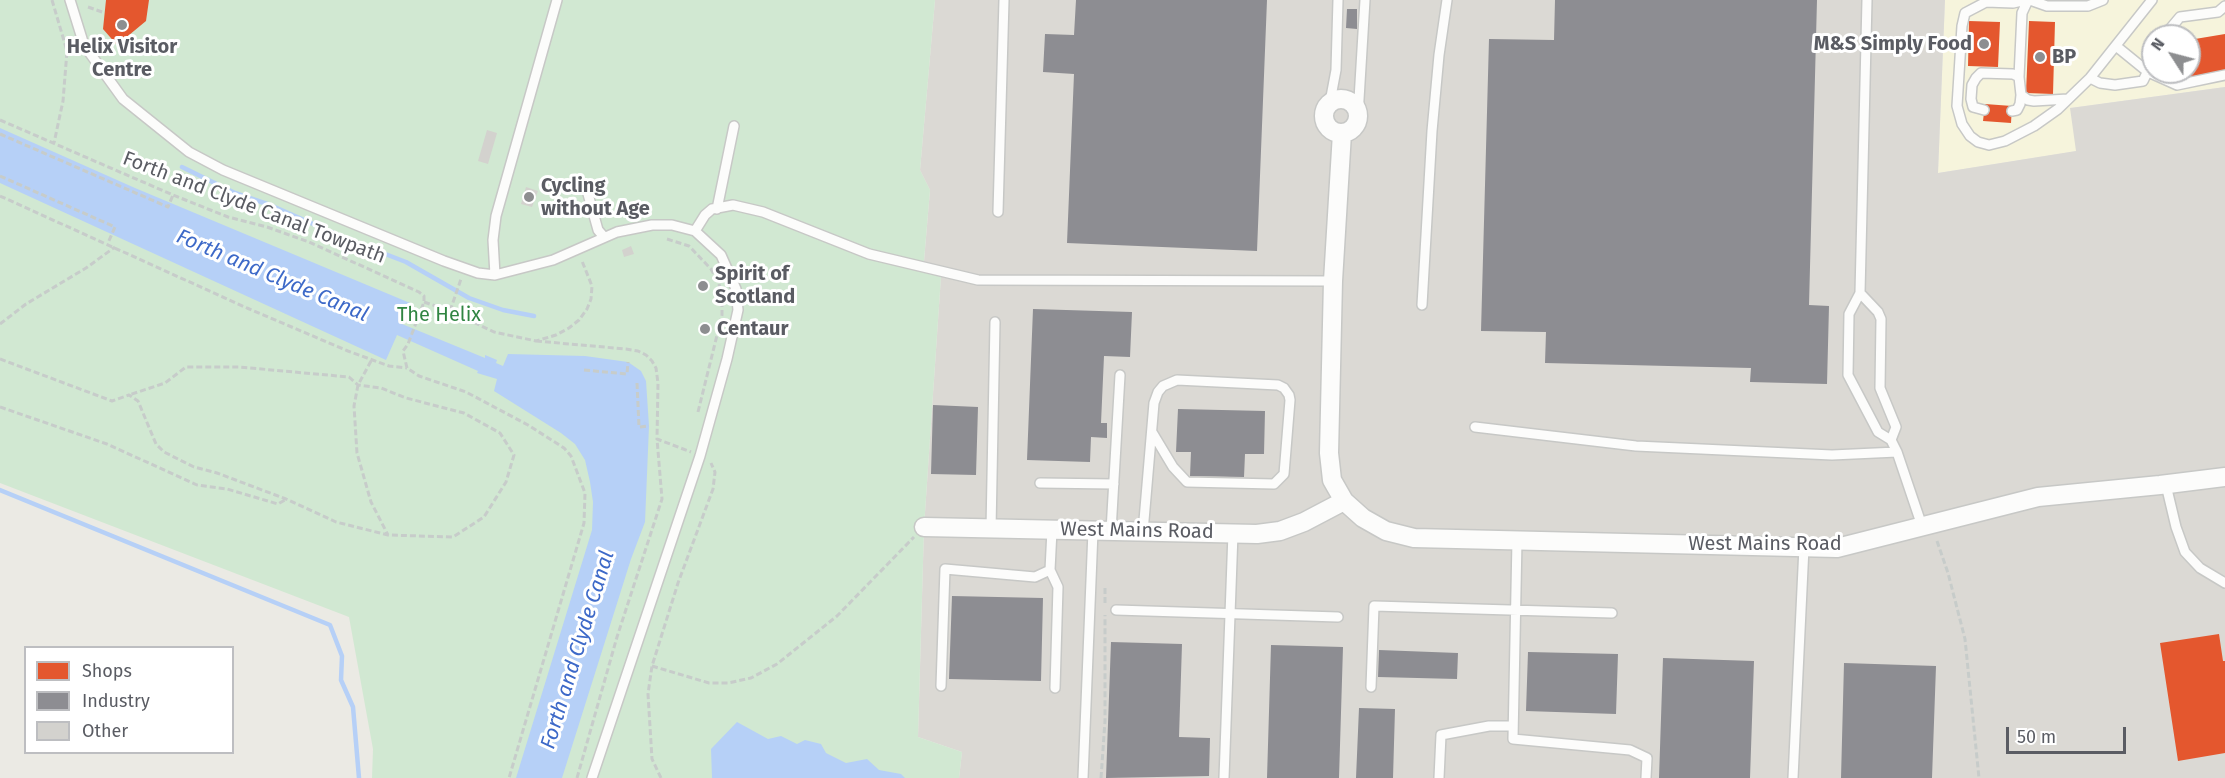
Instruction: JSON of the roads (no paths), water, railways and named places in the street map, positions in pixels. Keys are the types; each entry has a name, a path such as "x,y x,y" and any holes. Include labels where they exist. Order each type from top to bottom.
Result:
{"street":[{"path":"1346,99 1356,106 1358,116 1354,128 1342,133 1331,130 1324,121 1324,110 1330,102 1346,99"},
{"name":"West Mains Road","path":"1342,133 1334,281 1329,453 1332,480 1344,501 1363,518 1386,531 1414,538 1837,548 2038,497 2225,477"},
{"name":"West Mains Road","path":"924,527 1257,534 1280,531 1304,522 1344,501"}],"lane":[{"path":"70,0 84,45 123,99 189,152 223,170 444,261 478,273 495,275 553,260 617,231 652,225 672,225 695,231 721,255 736,289 738,310 727,359 700,456 592,778"},
{"path":"495,275 493,240 496,216 557,0"},
{"path":"998,212 1004,0"},
{"path":"1330,102 1336,70 1338,0"},
{"path":"1358,116 1365,0"},
{"path":"1422,305 1432,131 1439,55 1448,0"},
{"path":"1867,0 1860,293 1849,314 1848,375 1878,432 1891,440 1927,526"},
{"path":"1973,0 1965,13 1962,26 1957,106 1962,124 1970,136 1978,142 1989,145 2005,141 2034,126 2068,99 2090,78 2152,0"},
{"path":"1965,13 1986,2 2013,3 2028,0 2047,6 2088,6 2103,0"},
{"path":"2012,111 2017,110 2020,104 2022,13 2028,0"},
{"path":"2174,24 2180,16 2222,9"},
{"path":"2116,46 2141,66"},
{"path":"1984,110 1973,107 1971,99 1972,85 1981,73 2013,74 2019,77"},
{"path":"2201,80 2225,75"},
{"path":"2090,78 2100,83 2115,85 2141,81"},
{"path":"2021,94 2028,100 2034,101 2068,99"},
{"path":"717,208 734,126"},
{"path":"588,194 598,230 604,237"},
{"path":"695,231 705,215 717,208 733,206 764,212 869,254 978,280 1334,281"},
{"path":"1860,293 1878,312 1881,319 1880,388 1896,427 1891,440"},
{"path":"991,529 994,322"},
{"path":"1083,778 1102,531 1114,484 1120,375"},
{"path":"1143,532 1154,403 1163,386 1177,380 1278,385 1284,388 1289,395 1284,474 1274,484 1187,482 1173,467 1152,432"},
{"path":"1475,427 1636,446 1832,455 1897,452"},
{"path":"1040,483 1114,484"},
{"path":"2166,484 2176,528 2185,552 2200,568 2225,583"},
{"path":"1052,530 1050,570 1058,587 1055,688"},
{"path":"1224,778 1233,533"},
{"path":"1517,540 1513,739 1630,750 1647,758 1646,778"},
{"path":"1793,778 1804,547"},
{"path":"941,686 945,569 1035,577 1050,570"},
{"path":"1371,687 1374,606 1612,613"},
{"path":"1116,610 1338,617"},
{"path":"1439,778 1441,735 1489,726 1513,726"}],"water":[{"name":"Forth and Clyde Canal","path":"0,128 135,188 410,303 402,324 485,358 485,355 497,360 496,363 503,366 508,354 585,356 628,362 641,371 646,381 649,426 645,522 631,559 562,778 516,778 592,530 593,502 590,482 585,460 575,444 494,391 497,379 477,373 478,371 397,335 386,360 0,183"},
{"path":"737,722 768,739 781,736 797,744 805,740 821,744 826,753 846,763 867,759 879,770 901,774 905,778 712,778 711,749"}],"waterway":[{"path":"182,167 235,193 270,205 406,262 469,298 503,310 534,316"},
{"path":"0,490 330,625 342,656 341,680 353,707 359,778"}],"place":[{"name":"Helix Visitor Centre","path":"122,25"},
{"name":"M&S Simply Food","path":"1984,44"},
{"name":"BP","path":"2040,57"},
{"name":"Cycling without Age","path":"529,197"},
{"name":"Spirit of Scotland","path":"703,286"},
{"name":"Centaur","path":"705,329"}],"park label":[{"name":"The Helix","path":"439,315"}]}
